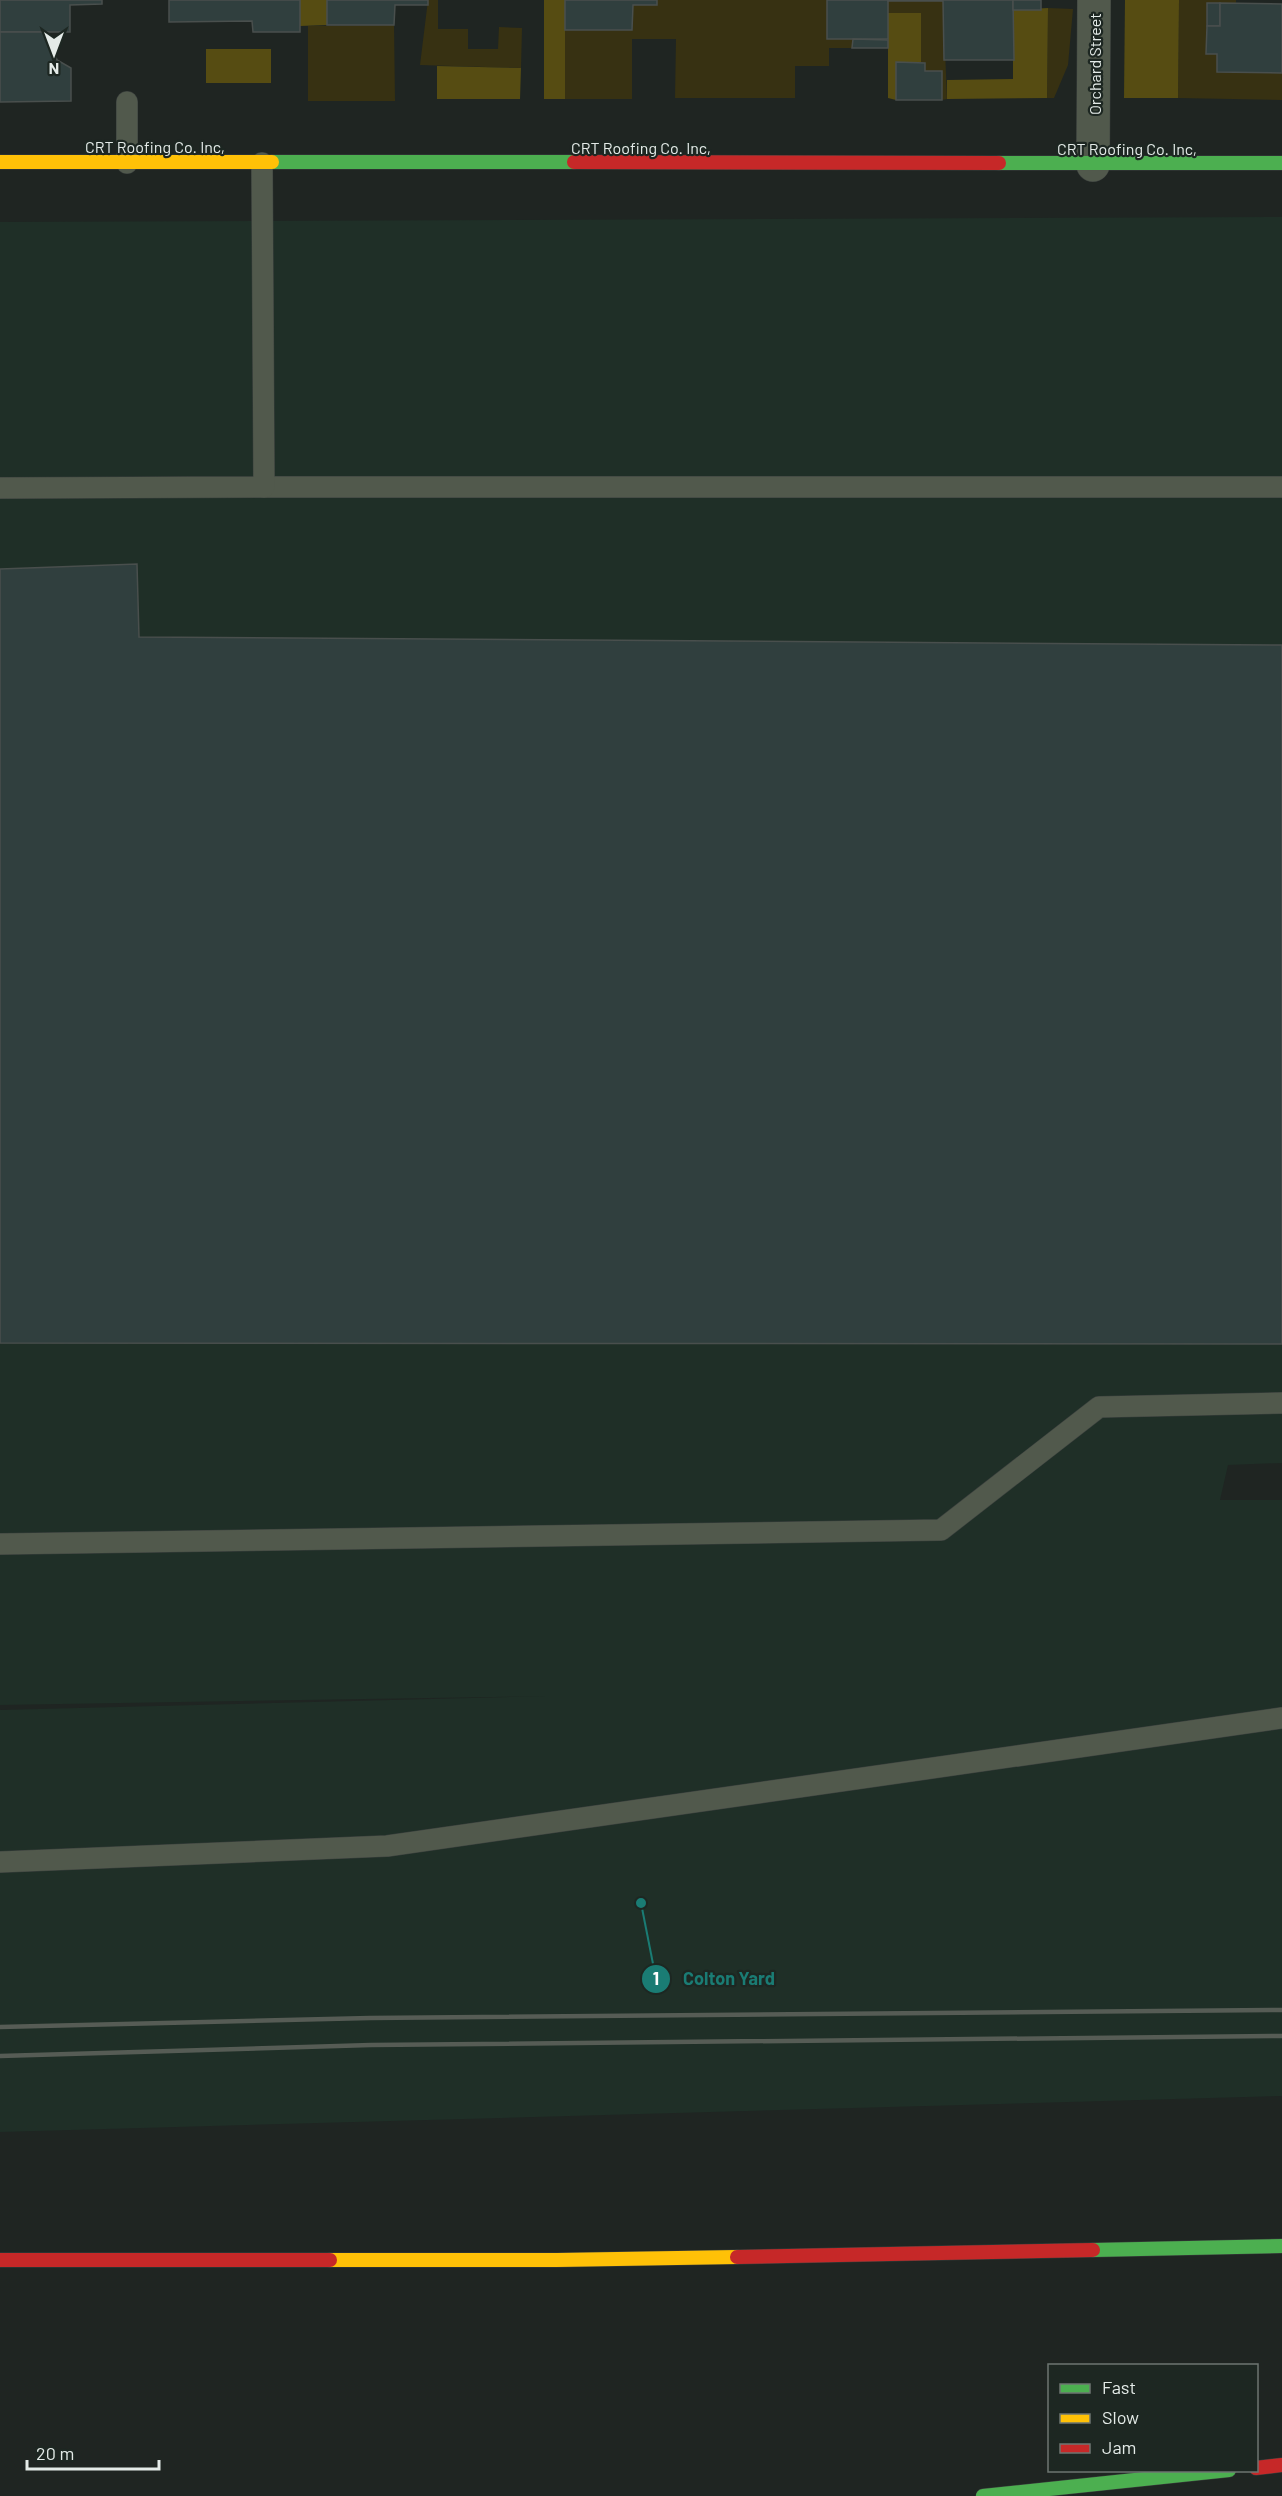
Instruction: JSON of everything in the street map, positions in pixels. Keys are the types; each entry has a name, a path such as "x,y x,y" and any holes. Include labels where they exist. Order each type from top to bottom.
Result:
{"main road":[{"name":"CRT Roofing Co. Inc,","path":"0,162 1093,165 1282,163"},
{"path":"0,2260 557,2260 1282,2246"},
{"path":"1258,2468 1282,2465"},
{"path":"983,2496 1210,2472"}],"street":[{"name":"Orchard Street","path":"1093,165 1094,0"}],"lane":[{"path":"127,102 127,163"},
{"path":"262,163 264,487"},
{"path":"0,488 1282,487"},
{"path":"0,1544 941,1530 1100,1407 1282,1403"},
{"path":"0,1862 387,1846 1282,1718"}],"shaded area":[{"path":"299,0 327,0 327,25 300,26"},
{"path":"428,0 438,0 438,29 468,29 468,49 498,49 499,27 522,28 521,68 420,65"},
{"path":"544,0 565,0 565,99 544,99"},
{"path":"657,0 827,0 827,39 853,39 852,48 829,48 829,66 795,66 795,98 675,98 676,39 632,39 632,99 565,99 565,30 633,5 657,5"},
{"path":"1125,0 1179,0 1178,98 1124,98"},
{"path":"1179,0 1236,0 1236,4 1207,3 1206,54 1217,54 1217,72 1282,73 1282,100 1178,98"},
{"path":"888,1 943,1 947,99 942,100 942,71 925,71 925,63 921,62 921,13 888,13"},
{"path":"1048,8 1073,9 1068,65 1054,98 1047,98"},
{"path":"1048,8 1047,98 947,99 947,80 1013,79 1013,10"},
{"path":"888,13 921,13 921,62 896,63 896,100 888,98"},
{"path":"394,25 395,101 308,101 308,26"},
{"path":"206,49 271,49 271,83 206,83"},
{"path":"437,66 521,68 520,99 437,99"},
{"path":"1282,217 1282,1463 1228,1465 1220,1500 1282,1500 1282,2096 0,2132 0,1710 552,1696 0,1705 0,222"}],"building":[{"path":"0,0 102,0 102,4 70,5 70,32 0,32"},
{"path":"169,0 300,0 300,32 253,32 252,21 169,22"},
{"path":"327,0 428,0 428,5 395,5 394,25 327,25"},
{"path":"565,0 657,0 657,5 633,5 632,30 565,30"},
{"path":"827,0 888,0 888,39 827,39"},
{"path":"943,0 943,1 888,1"},
{"path":"943,0 1013,0 1014,60 944,60"},
{"path":"1013,0 1041,0 1041,10 1013,10"},
{"path":"1207,3 1220,3 1220,26 1207,26"},
{"path":"1220,3 1282,4 1282,73 1217,72 1217,54 1206,54 1207,26 1220,26"},
{"path":"0,32 48,32 57,60 71,68 71,101 0,102"},
{"path":"853,39 888,40 888,48 852,48"},
{"path":"896,62 925,63 925,71 942,71 942,100 896,100"},
{"path":"137,564 139,637 1282,645 1282,1344 0,1343 0,569"}],"railway":[{"path":"0,2027 370,2018 1282,2010"},
{"path":"0,2056 371,2045 1282,2036"}],"traffic: fast":[{"path":"272,162 574,162"},
{"path":"999,163 1282,163"},
{"path":"1093,2250 1282,2246"},
{"path":"983,2496 1210,2472"}],"traffic: slow":[{"path":"0,162 272,162"},
{"path":"330,2260 737,2257"}],"traffic: jam":[{"path":"574,162 999,163"},
{"path":"737,2257 1093,2250"},
{"path":"0,2260 330,2260"},
{"path":"1258,2468 1282,2465"}],"place":[{"name":"Colton Yard","path":"641,1903"}]}
